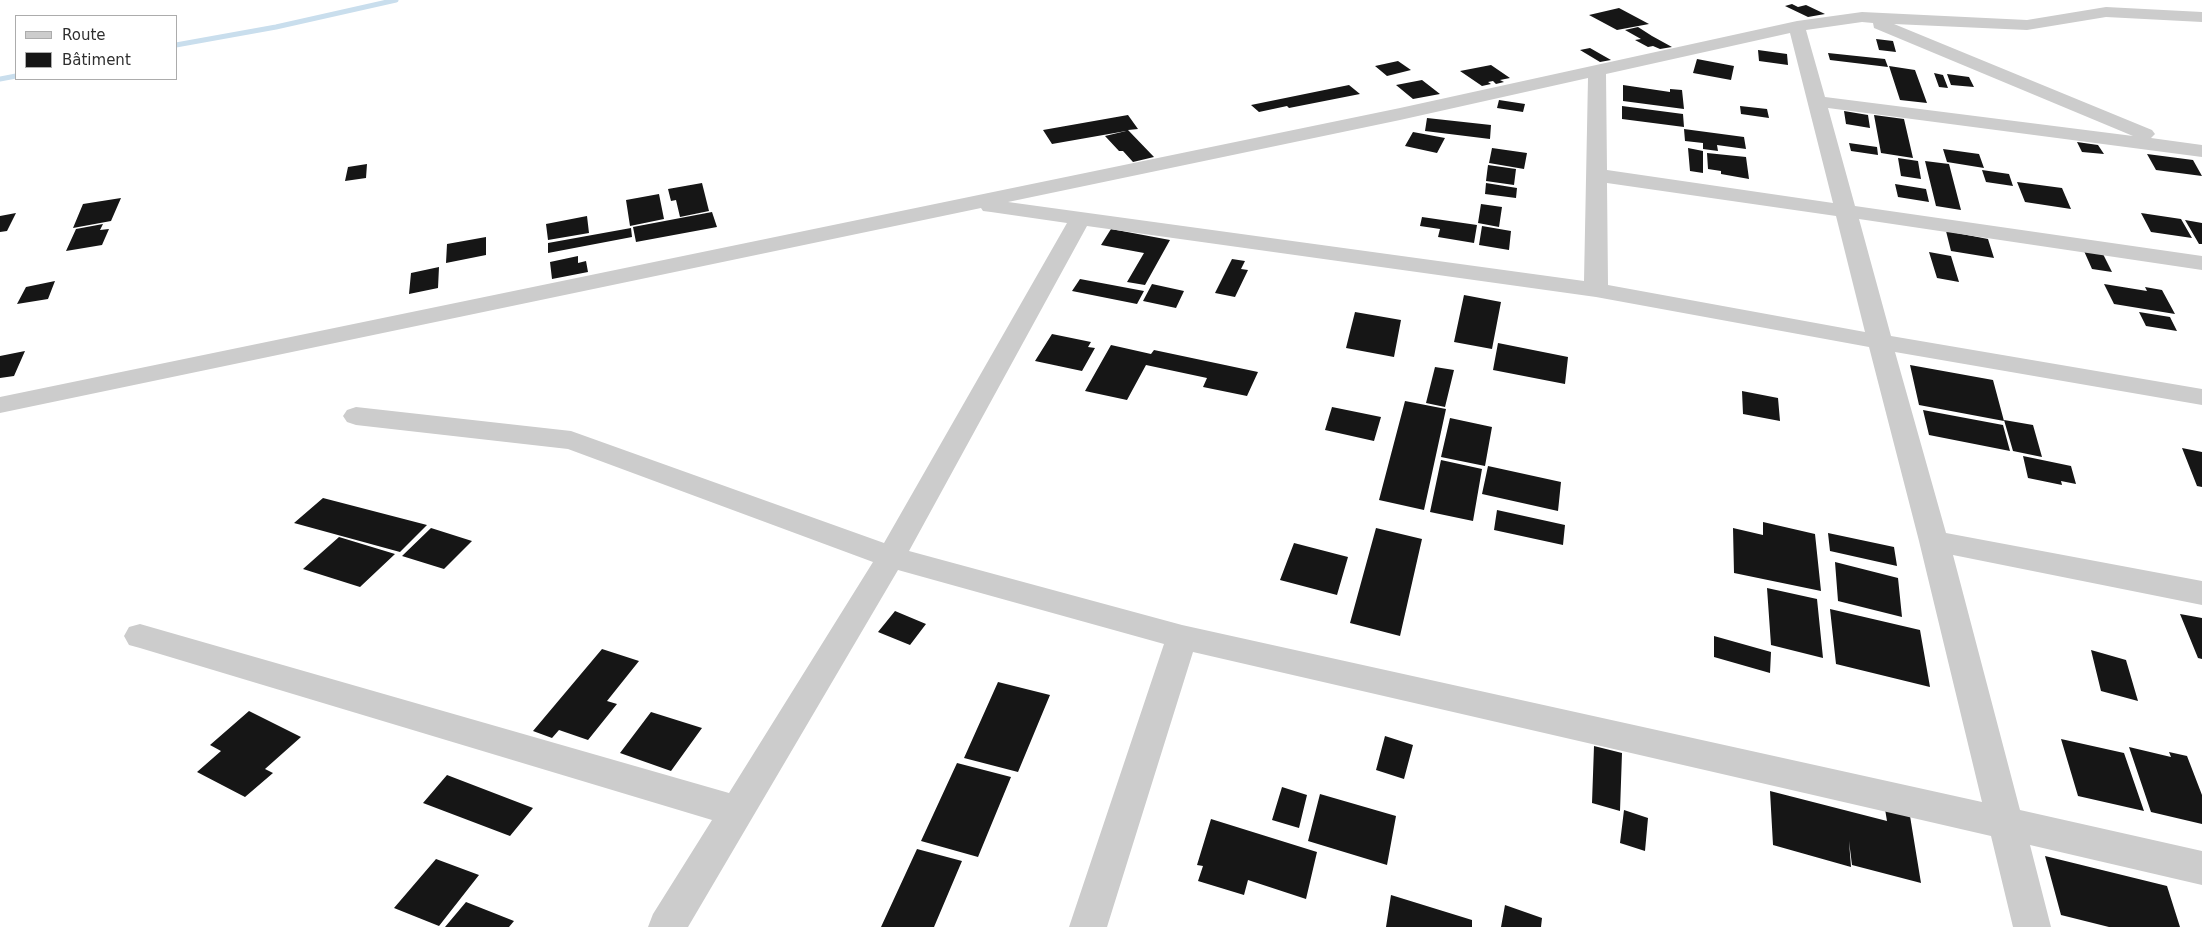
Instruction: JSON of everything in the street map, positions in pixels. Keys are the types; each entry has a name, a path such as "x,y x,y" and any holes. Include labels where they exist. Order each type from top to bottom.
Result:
{"street":[{"path":"0,405 1400,114 1797,26 1862,17 2027,25 2106,12 2202,17"},
{"path":"1862,17 2168,144 2196,153"},
{"path":"1797,26 1934,541 2032,927"},
{"path":"1596,290 1597,70"},
{"path":"1816,102 2196,153"},
{"path":"1597,175 2202,263"},
{"path":"970,204 1596,290 1880,342 2202,397"},
{"path":"667,927 890,557 1080,219"},
{"path":"356,416 570,440 890,557 1182,637 2202,868"},
{"path":"1934,541 2202,593"},
{"path":"140,636 737,812"},
{"path":"1088,927 1182,637"}],"building":[{"path":"1792,4 1798,7 1806,5 1825,14 1808,17 1785,6"},
{"path":"1619,8 1649,24 1617,30 1589,15"},
{"path":"1638,27 1672,47 1660,49 1653,46 1648,47 1635,40 1641,39 1625,30"},
{"path":"1876,39 1893,41 1896,52 1879,50"},
{"path":"1590,48 1611,60 1600,62 1580,50"},
{"path":"1758,50 1787,54 1788,65 1759,61"},
{"path":"1828,53 1885,59 1888,67 1830,60"},
{"path":"1697,59 1734,66 1731,80 1693,73"},
{"path":"1398,61 1411,70 1387,76 1375,66"},
{"path":"1491,65 1510,78 1500,80 1504,82 1496,84 1493,81 1488,82 1491,84 1482,86 1460,71"},
{"path":"1889,66 1915,70 1927,103 1900,100"},
{"path":"1934,73 1943,75 1948,88 1939,87"},
{"path":"1947,74 1969,77 1974,87 1951,85"},
{"path":"1422,80 1440,94 1413,99 1396,85"},
{"path":"1349,85 1360,94 1259,112 1251,105"},
{"path":"1623,85 1670,92 1670,89 1682,90 1684,109 1623,101"},
{"path":"1499,100 1525,104 1523,112 1497,108"},
{"path":"1622,106 1683,114 1684,127 1622,119"},
{"path":"1740,106 1767,109 1769,118 1741,114"},
{"path":"1844,111 1868,115 1870,128 1846,124"},
{"path":"1128,115 1138,129 1128,130 1154,157 1133,162 1105,136 1126,131 1052,144 1043,130"},
{"path":"1874,115 1904,119 1913,158 1881,153"},
{"path":"1427,118 1491,125 1490,139 1425,131"},
{"path":"1684,129 1744,137 1746,149 1717,145 1718,151 1703,149 1703,143 1685,141"},
{"path":"1413,132 1445,138 1437,153 1405,146"},
{"path":"2077,142 2098,145 2104,154 2082,152"},
{"path":"1849,143 1877,147 1878,155 1851,151"},
{"path":"1492,148 1527,153 1524,169 1489,163"},
{"path":"1688,148 1703,151 1703,173 1690,171"},
{"path":"1943,149 1979,154 1984,168 1947,162"},
{"path":"1707,153 1746,157 1749,179 1721,174 1721,171 1708,169"},
{"path":"2147,154 2193,160 2202,176 2156,170"},
{"path":"1898,158 1918,161 1921,179 1901,176"},
{"path":"1925,161 1949,164 1961,210 1936,206"},
{"path":"367,164 366,178 345,181 348,167"},
{"path":"1488,165 1516,169 1514,185 1486,181"},
{"path":"1982,170 2009,174 2013,186 1986,182"},
{"path":"2017,182 2062,188 2071,209 2025,202"},
{"path":"702,183 709,211 680,217 676,200 671,201 668,189"},
{"path":"1486,183 1517,188 1516,198 1485,194"},
{"path":"1895,184 1926,189 1929,202 1898,197"},
{"path":"659,194 664,219 630,226 626,200"},
{"path":"121,198 111,221 73,228 83,204"},
{"path":"1481,204 1502,207 1499,227 1478,223"},
{"path":"712,212 717,227 636,242 633,227"},
{"path":"16,213 7,231 0,232 0,216"},
{"path":"2141,213 2181,219 2192,238 2151,232"},
{"path":"587,216 589,233 548,240 546,224"},
{"path":"1422,217 1477,225 1474,243 1438,237 1440,229 1420,226"},
{"path":"2185,220 2202,223 2202,244 2199,244"},
{"path":"103,224 100,230 109,229 102,245 66,251 76,229"},
{"path":"1482,226 1511,231 1509,250 1479,245"},
{"path":"631,228 632,237 548,253 548,243"},
{"path":"1111,229 1170,240 1145,285 1127,282 1144,253 1101,245"},
{"path":"1946,231 1988,239 1994,258 1951,251"},
{"path":"486,237 486,255 446,263 447,244"},
{"path":"2084,251 2103,254 2112,272 2092,269"},
{"path":"1929,252 1951,256 1959,282 1937,278"},
{"path":"578,256 578,263 586,261 588,272 552,279 550,262"},
{"path":"1232,259 1245,261 1241,269 1248,270 1235,297 1215,293"},
{"path":"439,267 438,288 409,294 411,273"},
{"path":"1080,279 1144,291 1137,304 1072,291"},
{"path":"55,281 48,299 17,304 26,287"},
{"path":"1152,284 1184,291 1176,308 1143,301"},
{"path":"2104,284 2147,291 2145,287 2162,290 2175,314 2114,304"},
{"path":"1464,295 1501,302 1492,349 1454,342"},
{"path":"1355,312 1401,320 1394,357 1346,348"},
{"path":"2139,312 2170,317 2177,331 2146,326"},
{"path":"1052,334 1091,342 1088,347 1095,348 1082,371 1035,361"},
{"path":"1498,343 1568,357 1565,384 1493,370"},
{"path":"1111,345 1151,354 1154,350 1258,372 1247,396 1203,387 1207,378 1146,365 1127,400 1085,391"},
{"path":"25,351 14,376 0,378 0,356"},
{"path":"1910,365 1993,380 2004,421 1919,405"},
{"path":"1435,367 1454,370 1445,407 1426,403"},
{"path":"1742,391 1778,398 1780,421 1743,414"},
{"path":"1405,401 1446,409 1424,510 1379,500"},
{"path":"1332,407 1381,417 1374,441 1325,430"},
{"path":"1923,410 2003,425 2010,451 1929,435"},
{"path":"1450,418 1492,427 1485,466 1441,457"},
{"path":"2004,420 2033,425 2042,457 2013,451"},
{"path":"2182,448 2202,452 2202,487 2197,486"},
{"path":"2023,456 2071,466 2076,484 2061,481 2062,485 2028,478"},
{"path":"1441,460 1482,469 1473,521 1430,512"},
{"path":"1488,466 1561,482 1558,511 1482,494"},
{"path":"323,498 427,525 400,552 294,523"},
{"path":"1497,510 1565,525 1563,545 1494,530"},
{"path":"1763,522 1815,534 1821,591 1734,573 1733,528 1763,535"},
{"path":"431,528 472,541 444,569 402,556"},
{"path":"1376,528 1422,539 1400,636 1350,623"},
{"path":"1828,533 1894,547 1897,566 1830,551"},
{"path":"339,537 395,554 360,587 303,569"},
{"path":"1294,543 1348,557 1337,595 1280,580"},
{"path":"1835,562 1898,578 1902,617 1838,601"},
{"path":"1767,588 1817,599 1823,658 1771,645"},
{"path":"1830,609 1920,630 1930,687 1836,664"},
{"path":"895,611 926,624 910,645 878,632"},
{"path":"2180,614 2202,618 2202,659 2198,658"},
{"path":"1714,636 1771,652 1770,673 1714,657"},
{"path":"602,649 639,661 607,701 617,704 588,740 559,730 552,738 533,731"},
{"path":"2091,650 2126,660 2138,701 2101,691"},
{"path":"998,682 1050,695 1018,772 964,758"},
{"path":"249,711 301,737 265,769 273,773 245,797 197,772 221,751 210,745"},
{"path":"651,712 702,728 671,771 620,753"},
{"path":"1385,736 1413,745 1404,779 1376,770"},
{"path":"2061,739 2124,753 2144,811 2078,796"},
{"path":"1594,746 1622,753 1620,811 1592,803"},
{"path":"2129,747 2171,757 2169,752 2187,756 2202,795 2202,824 2151,812"},
{"path":"957,763 1011,777 978,857 921,841"},
{"path":"447,775 533,808 510,836 423,803"},
{"path":"1282,787 1307,795 1299,828 1272,820"},
{"path":"1770,791 1887,821 1885,809 1910,816 1921,883 1852,865 1849,841 1851,867 1773,845"},
{"path":"1320,794 1396,816 1387,865 1308,841"},
{"path":"1624,810 1648,818 1645,851 1620,843"},
{"path":"1211,819 1317,852 1306,899 1248,880 1244,895 1198,881 1203,866 1197,865"},
{"path":"917,849 962,861 934,927 881,927"},
{"path":"2045,856 2167,886 2180,927 2109,927 2061,915"},
{"path":"436,859 479,875 439,926 394,908"},
{"path":"1391,895 1472,920 1472,927 1386,927"},
{"path":"466,902 514,921 509,927 445,927"},
{"path":"1505,905 1542,918 1541,927 1501,927"}],"waterway":[{"path":"178,45 276,27 396,0"},
{"path":"0,79 15,76"}]}
